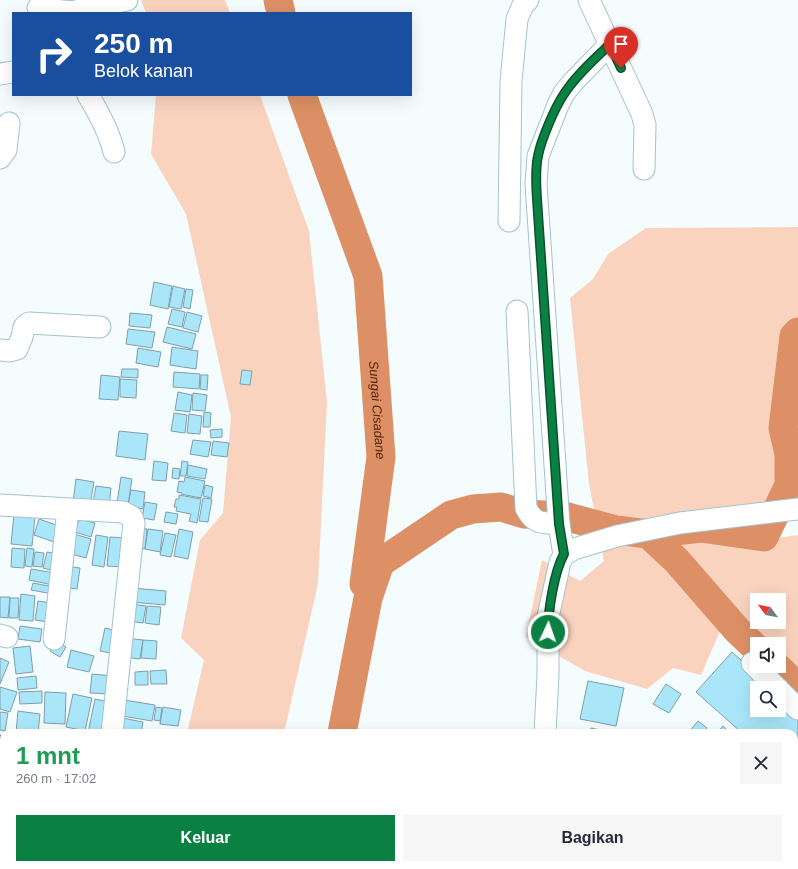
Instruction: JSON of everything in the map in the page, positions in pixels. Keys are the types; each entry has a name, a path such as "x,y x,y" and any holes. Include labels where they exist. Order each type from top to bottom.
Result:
{"street":[{"path":"38,7 71,12 126,0"},
{"path":"131,0 136,12"},
{"path":"509,221 511,81 517,19 523,5 528,0"},
{"path":"589,0 638,104 645,125 644,169"},
{"path":"545,729 548,675 548,617 560,562 564,554 559,524 536,184 538,156 555,112 564,94 610,44"},
{"path":"0,74 12,72"},
{"path":"89,96 98,110 109,134 114,152"},
{"path":"0,158 6,150 9,123"},
{"path":"517,311 526,508 531,516 538,522 559,524"},
{"path":"0,350 10,351 17,349 24,327 29,323 100,326"},
{"path":"0,505 124,512 132,517 134,523 112,729"},
{"path":"54,639 68,509"},
{"path":"564,554 574,549 617,536 680,524 798,509"},
{"path":"762,673 770,681"},
{"path":"786,697 798,709"}],"shaded area":[{"path":"141,0 225,0 230,12 146,12"},
{"path":"156,96 260,96 309,231 327,402 318,584 285,729 188,729 204,660 181,638 200,540 223,513 231,417 186,214 151,154"},
{"path":"798,227 798,499 763,540 798,535 798,676 786,665 786,637 757,637 729,610 701,675 673,668 647,689 585,671 526,637 542,560 580,581 604,561 589,484 570,298 593,279 608,254 646,228"}],"building":[{"path":"154,282 172,286 168,309 150,305"},
{"path":"173,286 185,289 181,309 169,307"},
{"path":"186,289 193,290 190,309 183,307"},
{"path":"172,309 185,312 182,327 168,324"},
{"path":"187,312 202,316 198,332 183,328"},
{"path":"130,313 152,315 150,328 129,326"},
{"path":"167,327 196,334 192,349 163,342"},
{"path":"128,329 155,332 152,348 126,344"},
{"path":"172,347 198,351 196,369 170,365"},
{"path":"138,348 161,352 158,367 136,363"},
{"path":"122,369 138,369 138,378 121,377"},
{"path":"242,370 252,371 250,385 240,384"},
{"path":"174,372 200,374 199,389 173,387"},
{"path":"101,375 120,377 118,400 99,399"},
{"path":"201,375 208,375 207,390 200,389"},
{"path":"120,379 137,380 136,398 120,397"},
{"path":"178,392 192,395 190,412 175,410"},
{"path":"193,393 207,395 205,411 192,410"},
{"path":"204,412 211,413 210,427 203,427"},
{"path":"174,413 187,415 185,433 171,431"},
{"path":"189,414 202,416 200,434 187,433"},
{"path":"222,429 222,437 211,438 210,430"},
{"path":"119,431 148,434 145,460 116,456"},
{"path":"193,440 211,442 208,457 190,454"},
{"path":"213,441 229,443 227,457 211,455"},
{"path":"154,461 168,463 166,481 152,480"},
{"path":"182,461 188,462 186,476 180,476"},
{"path":"188,465 207,469 205,479 187,476"},
{"path":"173,468 180,469 179,479 172,478"},
{"path":"121,477 132,479 128,505 117,503"},
{"path":"185,477 205,481 201,498 177,492 179,481 184,482"},
{"path":"76,479 94,482 90,505 73,502"},
{"path":"205,485 213,487 211,498 203,496"},
{"path":"96,486 111,488 109,506 93,503"},
{"path":"131,490 145,492 143,509 128,506"},
{"path":"179,495 201,499 197,523 189,521 191,514 176,511 177,507 174,507 176,499 179,499"},
{"path":"203,498 212,499 208,522 199,521"},
{"path":"145,502 157,504 154,520 142,518"},
{"path":"166,512 178,514 176,524 164,522"},
{"path":"14,515 35,517 32,546 11,544"},
{"path":"39,519 65,528 60,544 34,535"},
{"path":"79,519 95,523 91,537 75,532"},
{"path":"135,528 147,529 145,549 133,548"},
{"path":"148,529 163,531 160,552 145,549"},
{"path":"179,529 193,532 188,559 174,556"},
{"path":"165,533 176,535 171,557 160,555"},
{"path":"74,534 91,539 86,558 68,553"},
{"path":"96,535 108,537 104,567 92,565"},
{"path":"110,537 126,538 123,567 107,566"},
{"path":"12,548 25,549 24,568 11,567"},
{"path":"27,548 34,549 32,567 25,566"},
{"path":"35,552 44,553 42,567 33,566"},
{"path":"47,552 58,554 54,571 43,568"},
{"path":"64,566 80,568 77,589 62,587"},
{"path":"31,569 55,573 53,585 29,580"},
{"path":"33,583 54,587 53,594 31,590"},
{"path":"132,588 166,591 165,605 131,602"},
{"path":"21,594 35,596 33,621 19,620"},
{"path":"0,597 10,597 8,618 0,617"},
{"path":"10,598 19,598 18,618 9,618"},
{"path":"38,601 51,603 48,622 35,620"},
{"path":"131,604 146,606 143,623 128,621"},
{"path":"147,606 161,607 159,625 145,623"},
{"path":"20,626 42,629 40,642 18,639"},
{"path":"105,628 121,632 116,654 100,651"},
{"path":"126,638 143,640 140,659 124,657"},
{"path":"143,640 157,641 156,659 141,658"},
{"path":"56,641 66,647 60,657 50,651"},
{"path":"30,646 33,672 16,674 13,648"},
{"path":"71,650 94,656 89,672 67,667"},
{"path":"732,652 750,668 750,673 755,673 764,681 750,681 750,717 786,717 786,701 798,712 798,729 738,729 696,692"},
{"path":"0,658 9,662 0,684"},
{"path":"166,670 167,684 151,684 150,671"},
{"path":"148,671 148,685 135,685 135,672"},
{"path":"92,674 113,676 111,694 90,693"},
{"path":"36,676 37,688 18,690 17,678"},
{"path":"588,681 624,688 616,726 580,719"},
{"path":"666,684 681,694 669,713 653,704"},
{"path":"0,687 17,692 10,712 0,709"},
{"path":"42,691 42,703 20,704 19,692"},
{"path":"45,692 66,693 65,724 44,723"},
{"path":"73,694 92,698 85,729 66,727"},
{"path":"95,699 109,702 104,729 89,729"},
{"path":"124,700 155,705 152,721 122,716"},
{"path":"156,707 162,708 160,721 154,720"},
{"path":"163,707 181,710 178,726 160,724"},
{"path":"18,711 40,714 38,729 16,729"},
{"path":"0,712 8,713 5,729 0,729"},
{"path":"122,718 143,722 142,729 121,729"},
{"path":"698,721 707,728 706,729 691,729"}],"waterway":[{"name":"Sungai Cisadane","path":"278,0 281,12"},
{"name":"Sungai Cisadane","path":"302,96 368,276 381,457 364,584"},
{"path":"343,729 368,598 380,563 451,515 473,509 501,507 524,514 564,516 616,530 648,534 701,528 764,537 789,485 789,454 783,428 794,336 798,332"},
{"path":"648,534 677,561 737,630 750,642"},
{"path":"783,673 798,687"}],"route":[{"path":"548,632 548,617 560,562 564,554 559,524 536,184 538,156 546,132 564,94 610,44 621,68"}]}
